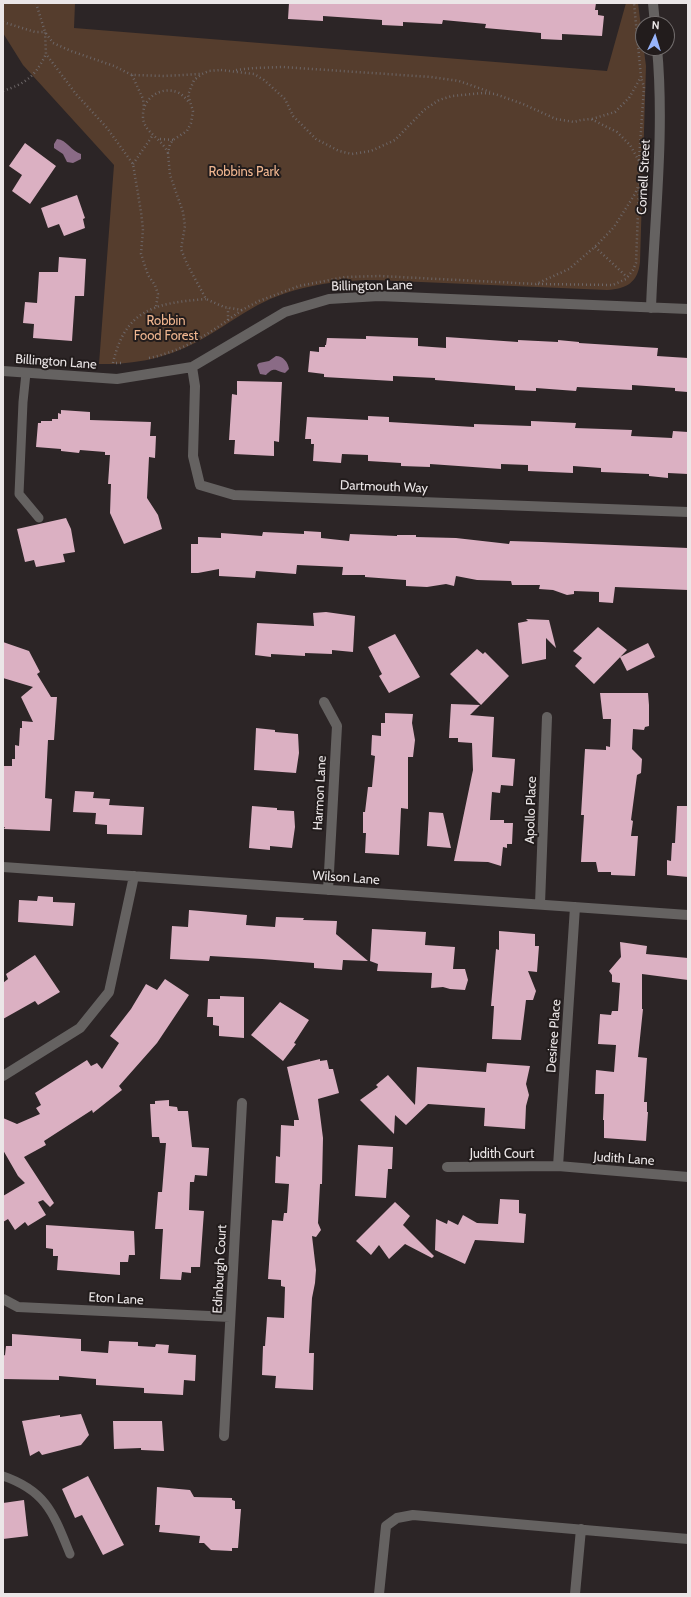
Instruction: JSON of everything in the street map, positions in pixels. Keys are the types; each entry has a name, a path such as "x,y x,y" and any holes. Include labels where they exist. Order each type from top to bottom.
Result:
{"street":[{"path":"653,3 654,16"},
{"name":"Cornell Street","path":"651,308 659,154 658,56"},
{"name":"Billington Lane","path":"3,371 117,380 192,367 285,312 329,299 379,296 688,310"},
{"name":"Dartmouth Way","path":"192,367 195,386 193,456 200,485 234,495 688,512"},
{"name":"Harmon Lane","path":"324,702 337,726 328,890"},
{"name":"Apollo Place","path":"540,904 547,717"},
{"name":"Wilson Lane","path":"3,867 688,915"},
{"path":"3,1076 80,1028 109,992 134,876"},
{"name":"Desiree Place","path":"558,1166 575,907"},
{"name":"Edinburgh Court","path":"224,1436 242,1103"},
{"name":"Judith Court","path":"447,1167 558,1166"},
{"name":"Judith Lane","path":"558,1166 688,1176"},
{"name":"Eton Lane","path":"3,1299 18,1307 230,1317"},
{"path":"379,1594 386,1526 397,1518 413,1515 688,1538"},
{"path":"575,1594 581,1528"}],"lane":[{"path":"26,373 23,402 19,494 39,518"},
{"path":"3,1476 16,1480 32,1490 44,1502 53,1514 70,1554"}],"path":[{"path":"3,91 21,85 39,69 46,54 45,32 36,3"},
{"path":"146,359 168,354 189,345 242,310 260,301 299,286 345,277 380,276 536,284 613,285 619,283 633,270 636,263 639,161 644,87 641,77 634,3"},
{"path":"3,22 34,32 45,32"},
{"path":"45,32 53,43 114,66 132,75 159,76 202,74"},
{"path":"46,54 76,94 107,128 133,164 143,229 141,254 148,275 155,284 158,294 156,307"},
{"path":"231,71 254,68 283,67 459,80 523,104 556,119 574,122 615,112 629,98 641,77"},
{"path":"206,299 187,264 181,249 185,226 183,212 170,175 168,153 170,144 173,140 187,131 191,123 193,110 188,95 194,80 202,74 209,71 231,71 254,74 264,80 284,100 293,116 316,139 335,149 352,154 371,151 395,140 424,110 439,100 452,96 473,93 495,94"},
{"path":"132,75 143,99 145,126 159,139 168,153"},
{"path":"144,107 151,98 162,91 175,91 188,95"},
{"path":"179,93 190,103"},
{"path":"143,99 151,98"},
{"path":"591,119 617,132 630,145 639,161"},
{"path":"133,164 153,135"},
{"path":"159,139 173,140"},
{"path":"536,284 569,269 595,247 614,227 639,184"},
{"path":"595,247 627,277"},
{"path":"125,363 113,363 115,353 125,330 136,318 156,307 186,300 206,299 228,308 242,310"},
{"path":"228,308 228,320"}],"green space":[{"name":"Robbins Park","path":"3,3 75,3 74,28 607,71 626,3 638,3 640,16 635,16 635,56 645,56 646,66 640,262 637,275 626,286 607,290 374,280 346,281 318,285 277,296 264,302 250,309 216,331 183,349 170,354 128,363 99,364 114,165 23,65 3,33"}],"shaded area":[{"path":"57,139 64,141 74,151 81,154 81,159 73,163 67,162 63,154 54,148 54,144"},
{"path":"276,356 285,360 289,369 285,373 273,370 266,375 260,374 257,365 259,363 269,361"}],"building":[{"path":"289,3 596,3 595,10 598,10 598,15 604,16 602,36 562,34 562,40 541,39 541,33 485,28 486,24 443,20 442,24 403,22 403,26 382,25 382,20 323,16 323,21 288,19"},
{"path":"25,143 56,166 30,204 12,191 22,175 9,166"},
{"path":"77,195 85,218 83,219 85,228 64,236 59,224 48,228 41,208"},
{"path":"59,257 86,259 84,296 75,296 72,341 33,338 34,324 23,323 25,302 37,303 39,272 58,272"},
{"path":"366,336 418,338 418,346 446,348 446,337 518,342 518,340 558,342 558,340 579,343 658,348 657,356 688,358 688,392 675,391 675,388 632,385 632,390 577,387 576,391 536,388 536,391 515,390 515,386 435,380 435,378 393,376 393,381 324,377 324,374 308,372 310,351 319,352 319,347 325,347 327,338 366,339"},
{"path":"237,381 282,382 279,442 274,441 274,456 234,454 235,440 229,440 232,394 237,395"},
{"path":"61,410 90,412 90,420 151,422 150,436 156,436 155,458 149,457 147,498 158,515 162,529 124,544 110,513 111,484 108,484 110,455 105,455 105,452 80,450 79,453 61,451 61,449 36,447 38,423 41,423 41,421 52,421 52,419 58,419 58,413 61,414"},
{"path":"368,416 389,417 389,422 474,427 474,424 531,426 531,421 576,423 575,428 632,430 631,436 672,438 673,431 688,432 688,474 668,473 668,478 649,476 649,474 601,472 601,468 573,466 573,473 528,471 528,465 501,464 501,469 430,464 430,467 401,466 401,463 368,461 368,455 342,454 341,463 313,461 314,444 311,444 311,439 305,439 307,417 368,420"},
{"path":"66,518 71,529 75,552 63,554 65,562 36,567 34,560 25,562 17,529"},
{"path":"304,531 321,532 321,538 349,541 350,534 397,536 416,535 416,537 456,538 509,544 510,541 688,548 688,590 615,587 613,603 599,602 599,592 574,591 574,594 567,595 553,590 539,589 540,585 512,585 511,581 477,580 456,576 454,586 446,584 427,587 406,586 406,580 365,577 365,575 342,575 343,567 297,565 296,574 256,571 255,578 219,576 219,569 191,573 191,544 198,544 198,537 221,538 221,533 262,536 263,532 304,534"},
{"path":"326,612 355,616 353,652 332,650 332,654 305,653 305,656 271,654 271,657 255,655 257,623 314,626 313,613"},
{"path":"526,619 549,620 556,648 546,638 546,659 522,664 518,623 528,621"},
{"path":"598,627 627,650 594,684 575,666 582,658 573,651"},
{"path":"395,634 420,677 389,693 379,676 382,674 368,647"},
{"path":"3,642 29,651 40,672 37,674 51,697 57,697 54,740 48,740 45,798 52,799 50,831 4,829 5,827 3,827 3,766 12,766 12,759 15,759 15,745 19,746 22,721 33,722 21,697 33,687 3,678"},
{"path":"648,643 655,657 627,671 620,657"},
{"path":"477,649 483,654 485,652 509,676 481,705 450,674"},
{"path":"600,693 648,693 649,726 645,727 644,730 633,729 632,749 642,759 641,773 637,775 631,820 633,821 631,836 638,836 635,876 611,875 611,872 598,872 596,862 581,862 584,815 581,815 585,749 606,750 606,746 610,747 611,719 603,719"},
{"path":"451,704 480,705 470,715 494,717 492,757 515,759 513,786 501,785 500,793 492,792 490,820 504,820 504,823 513,823 512,844 507,844 507,848 503,847 501,866 488,862 454,861 473,770 472,743 458,742 458,738 449,738"},
{"path":"385,713 413,714 412,723 415,740 413,757 408,757 408,809 401,808 399,855 365,853 366,833 363,833 363,812 365,812 368,787 372,787 375,756 371,755 372,735 381,736 381,723 385,723"},
{"path":"256,728 275,730 275,732 298,734 299,753 296,773 254,770"},
{"path":"75,791 94,792 93,798 110,799 109,805 144,807 142,835 107,834 107,825 95,824 96,813 73,812"},
{"path":"252,806 294,811 295,827 292,848 270,846 270,850 249,848"},
{"path":"677,806 688,806 688,877 667,875 667,860 671,861 672,843 675,843"},
{"path":"429,812 443,813 451,848 427,846"},
{"path":"38,896 53,897 53,902 75,903 73,926 18,922 19,900 37,901"},
{"path":"189,910 247,915 246,925 275,927 276,917 304,918 303,920 337,921 336,934 368,961 343,960 342,970 314,968 314,963 262,959 210,956 209,961 170,959 172,926 188,927"},
{"path":"372,929 426,932 425,945 455,947 453,969 465,969 468,980 465,990 443,987 431,988 432,973 377,971 378,964 370,961"},
{"path":"499,931 535,934 535,946 539,946 537,972 528,971 536,991 533,1000 526,1000 521,1040 492,1039 494,1006 491,1006 496,949 499,950"},
{"path":"620,942 647,946 646,954 688,958 688,980 642,974 643,1009 638,1057 647,1058 644,1102 647,1102 648,1112 646,1141 604,1138 604,1094 595,1094 596,1070 614,1072 616,1045 598,1044 600,1014 611,1015 612,1011 618,1011 620,983 612,982 612,975 609,971 621,957"},
{"path":"35,955 60,992 38,1005 35,1001 3,1019 3,983 8,979 6,974"},
{"path":"165,979 189,995 157,1043 119,1086 122,1090 93,1113 92,1110 44,1141 46,1145 24,1157 54,1203 50,1207 43,1200 38,1202 46,1215 28,1226 25,1222 15,1230 8,1219 3,1222 3,1196 25,1183 18,1176 3,1150 3,1118 17,1124 40,1114 36,1108 41,1105 35,1093 87,1060 91,1066 97,1063 102,1069 119,1043 110,1036 131,1009 146,984 157,990"},
{"path":"220,996 244,997 244,1038 219,1036 219,1026 213,1025 213,1017 207,1017 208,999 220,999"},
{"path":"280,1002 309,1020 294,1043 296,1044 283,1061 251,1035"},
{"path":"320,1059 320,1061 327,1060 329,1069 333,1069 339,1093 318,1099 323,1138 322,1184 320,1184 318,1223 321,1230 316,1237 312,1236 316,1270 312,1298 309,1353 314,1353 313,1390 275,1388 276,1376 262,1375 263,1346 265,1346 267,1317 284,1318 285,1287 281,1286 281,1280 268,1279 272,1220 283,1221 284,1213 287,1213 289,1184 275,1183 276,1156 280,1157 281,1125 294,1126 294,1120 299,1120 287,1067"},
{"path":"487,1063 530,1066 526,1084 529,1095 526,1106 525,1129 484,1126 485,1108 428,1104 406,1125 395,1115 394,1134 360,1100 378,1087 376,1085 388,1075 415,1105 417,1067 486,1072"},
{"path":"169,1100 169,1106 177,1107 178,1111 188,1111 192,1147 209,1148 207,1176 195,1175 194,1182 190,1182 189,1210 204,1211 200,1267 191,1267 191,1273 182,1272 181,1280 160,1279 163,1229 155,1229 158,1192 162,1192 166,1143 160,1143 159,1137 152,1137 150,1104 155,1104 155,1101"},
{"path":"358,1145 393,1147 392,1169 388,1169 386,1198 355,1196"},
{"path":"500,1199 519,1200 519,1213 526,1214 524,1243 475,1240 465,1264 435,1250 436,1219 447,1224 448,1220 458,1225 463,1215 477,1223 498,1224"},
{"path":"395,1202 410,1216 403,1225 434,1256 432,1258 405,1244 389,1259 379,1245 371,1255 356,1241"},
{"path":"46,1225 134,1231 135,1255 129,1255 128,1262 120,1262 120,1275 57,1270 58,1256 53,1256 53,1249 46,1248"},
{"path":"12,1334 81,1339 81,1351 108,1353 109,1341 138,1342 138,1346 155,1347 156,1344 169,1345 168,1353 196,1355 195,1381 184,1380 183,1395 144,1393 144,1388 96,1385 96,1379 59,1376 59,1380 3,1379 3,1356 5,1355 6,1346 12,1346"},
{"path":"81,1414 89,1435 81,1445 42,1455 39,1451 30,1456 22,1421 60,1415 60,1417"},
{"path":"113,1421 162,1421 164,1451 141,1450 141,1448 114,1449"},
{"path":"88,1476 124,1545 103,1555 82,1515 75,1518 62,1489"},
{"path":"157,1487 190,1490 194,1497 232,1498 232,1500 235,1501 235,1509 241,1509 238,1548 232,1548 232,1551 211,1550 204,1543 199,1543 200,1536 159,1532 160,1525 155,1525"},
{"path":"24,1500 28,1536 3,1539 3,1503"}],"park label":[{"name":"Robbin Food Forest","path":"166,328"}]}
